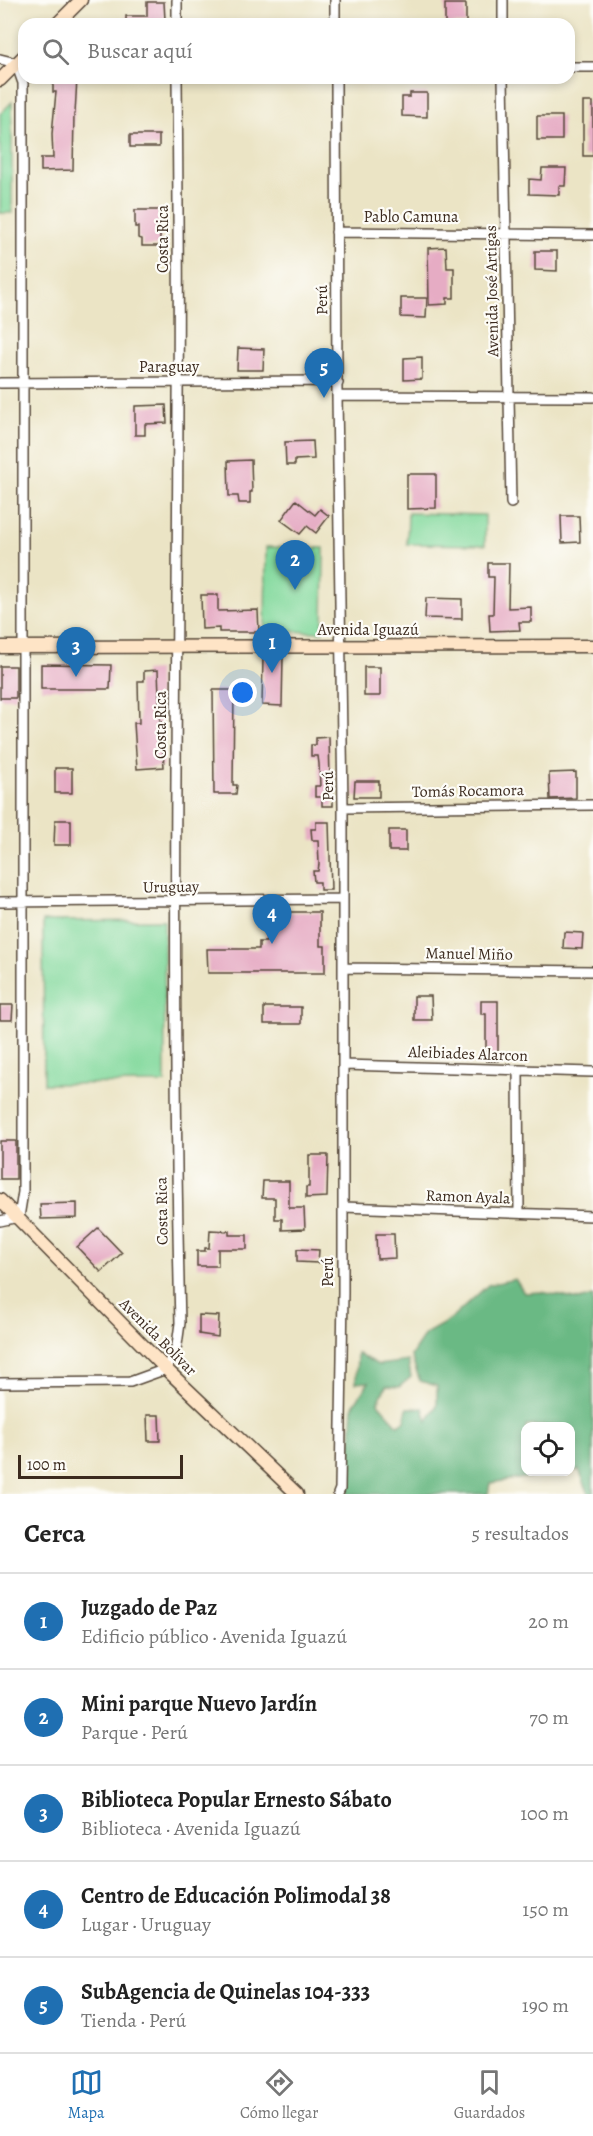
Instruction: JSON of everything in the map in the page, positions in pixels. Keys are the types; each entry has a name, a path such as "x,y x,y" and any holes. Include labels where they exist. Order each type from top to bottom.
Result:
{"main road":[{"path":"63,18 81,0"},
{"path":"0,80 18,61"},
{"name":"Avenida Iguazú","path":"0,647 593,646"},
{"name":"Avenida Bolívar","path":"0,1200 166,1369 297,1494"}],"street":[{"path":"177,0 177,18"},
{"path":"335,0 335,18"},
{"path":"503,0 503,18"},
{"path":"0,59 18,59"},
{"path":"575,67 593,67"},
{"path":"0,1221 19,1217 23,1192 23,84"},
{"name":"Costa Rica","path":"166,1369 177,1346 180,1323 176,902 177,84"},
{"name":"Perú","path":"336,84 337,396 344,968 339,1494"},
{"name":"Avenida José Artigas","path":"503,84 511,503"},
{"name":"Pablo Camuna","path":"336,232 506,232 593,235"},
{"name":"Paraguay","path":"0,383 324,381 338,383"},
{"path":"337,396 593,397"},
{"name":"Tomás Rocamora","path":"343,808 593,805"},
{"name":"Uruguay","path":"0,902 343,899"},
{"name":"Manuel Miño","path":"344,968 593,971"},
{"name":"Aleibiades Alarcon","path":"343,1065 593,1072"},
{"path":"518,1070 519,1214"},
{"name":"Ramon Ayala","path":"343,1208 593,1216"},
{"path":"0,1383 130,1382 166,1369"}],"green space":[{"path":"12,102 12,213 0,213 0,114"},
{"path":"408,513 485,515 485,545 407,544"},
{"path":"266,547 324,548 323,632 265,631"},
{"path":"164,920 165,1083 44,1084 43,921"},
{"path":"515,1279 524,1293 542,1292 579,1300 593,1296 593,1494 589,1494 579,1470 575,1470 575,1422 521,1422 521,1476 538,1476 490,1483 488,1494 348,1494 353,1406 369,1382 356,1383 357,1353 378,1365 408,1361 411,1377 399,1387 386,1386 378,1403 398,1425 405,1421 407,1408 423,1408 427,1421 437,1405 437,1386 420,1381 411,1356 425,1334 450,1320 488,1285"}],"building":[{"path":"147,2 164,2 165,18 126,18 126,16 147,16"},
{"path":"445,4 466,4 466,18 445,18"},
{"path":"53,84 77,84 73,170 41,171 41,158 53,158 52,134 56,92 53,92"},
{"path":"410,93 427,93 427,117 402,116 402,97 410,97"},
{"path":"583,102 593,102 593,156 583,156"},
{"path":"537,116 562,116 562,140 537,140"},
{"path":"130,135 159,135 159,147 130,147"},
{"path":"542,168 566,168 565,186 559,186 559,195 529,194 529,179 541,180"},
{"path":"135,210 160,210 160,246 142,246 142,239 138,238 138,227 135,227"},
{"path":"446,247 447,268 454,268 454,298 447,298 447,304 429,305 428,248"},
{"path":"535,251 557,251 557,271 535,270"},
{"path":"401,298 427,298 426,318 401,317"},
{"path":"238,348 264,349 263,370 237,370"},
{"path":"422,357 422,379 404,380 404,358"},
{"path":"166,405 167,423 145,424 145,435 135,435 135,406"},
{"path":"313,441 314,459 295,460 295,465 286,465 285,442"},
{"path":"251,460 250,503 239,503 238,496 229,496 228,461"},
{"path":"407,474 436,474 436,508 407,509"},
{"path":"296,500 315,515 320,509 329,516 316,533 307,526 300,534 281,520"},
{"path":"561,516 579,516 580,542 562,543"},
{"path":"488,563 509,563 508,608 531,607 531,622 519,622 520,630 490,631 489,614 493,614 494,577 488,577"},
{"path":"201,595 218,595 218,611 258,610 259,632 219,632 219,628 202,629"},
{"path":"426,598 462,599 462,619 425,618"},
{"path":"263,657 283,657 282,706 262,705"},
{"path":"41,664 111,665 110,689 41,689"},
{"path":"0,666 16,666 16,698 0,698"},
{"path":"364,667 380,667 380,696 364,696"},
{"path":"158,670 164,767 137,769 134,723 139,723 138,681 144,681 144,671"},
{"path":"213,690 234,690 233,785 237,785 236,794 214,794"},
{"path":"329,737 333,806 322,806 322,797 315,797 315,786 320,786 319,764 318,756 311,756 311,745 316,745 316,738"},
{"path":"55,768 72,768 72,793 55,793"},
{"path":"576,772 576,798 550,799 549,773"},
{"path":"355,781 379,781 379,797 354,797"},
{"path":"55,820 71,820 71,845 54,845"},
{"path":"316,822 329,822 331,890 320,890 320,882 314,882 313,871 318,871 319,864 318,840 312,840 311,829 316,829"},
{"path":"389,830 406,830 406,851 389,851"},
{"path":"266,912 320,912 320,946 325,946 325,973 208,973 207,949 259,949 259,942 266,942"},
{"path":"564,932 583,933 582,949 563,948"},
{"path":"414,996 431,996 432,1020 414,1020"},
{"path":"481,1001 498,1001 498,1061 486,1061 486,1014 481,1014"},
{"path":"0,1005 13,1005 12,1020 0,1020"},
{"path":"264,1007 301,1007 301,1024 264,1024"},
{"path":"0,1141 16,1141 16,1179 0,1179"},
{"path":"309,1155 328,1155 327,1197 306,1198 306,1187 309,1187"},
{"path":"263,1181 289,1181 289,1208 304,1208 305,1229 282,1230 282,1219 275,1219 275,1198 262,1198"},
{"path":"77,1203 77,1218 41,1219 40,1204"},
{"path":"98,1228 122,1253 101,1272 77,1247"},
{"path":"210,1230 229,1231 229,1235 247,1235 247,1249 218,1249 218,1266 197,1266 197,1251 205,1251 205,1248 209,1248"},
{"path":"376,1234 394,1234 395,1258 377,1259"},
{"path":"297,1249 319,1250 318,1263 297,1262"},
{"path":"199,1315 219,1316 218,1337 199,1334"},
{"path":"147,1415 159,1415 160,1441 148,1441"}],"place":[{"name":"SubAgencia de Quinelas 104-333","path":"324,398"},
{"name":"Mini parque Nuevo Jardín","path":"295,590"},
{"name":"Juzgado de Paz","path":"272,673"},
{"name":"Biblioteca Popular Ernesto Sábato","path":"76,677"},
{"name":"Centro de Educación Polimodal 38","path":"272,944"}]}
